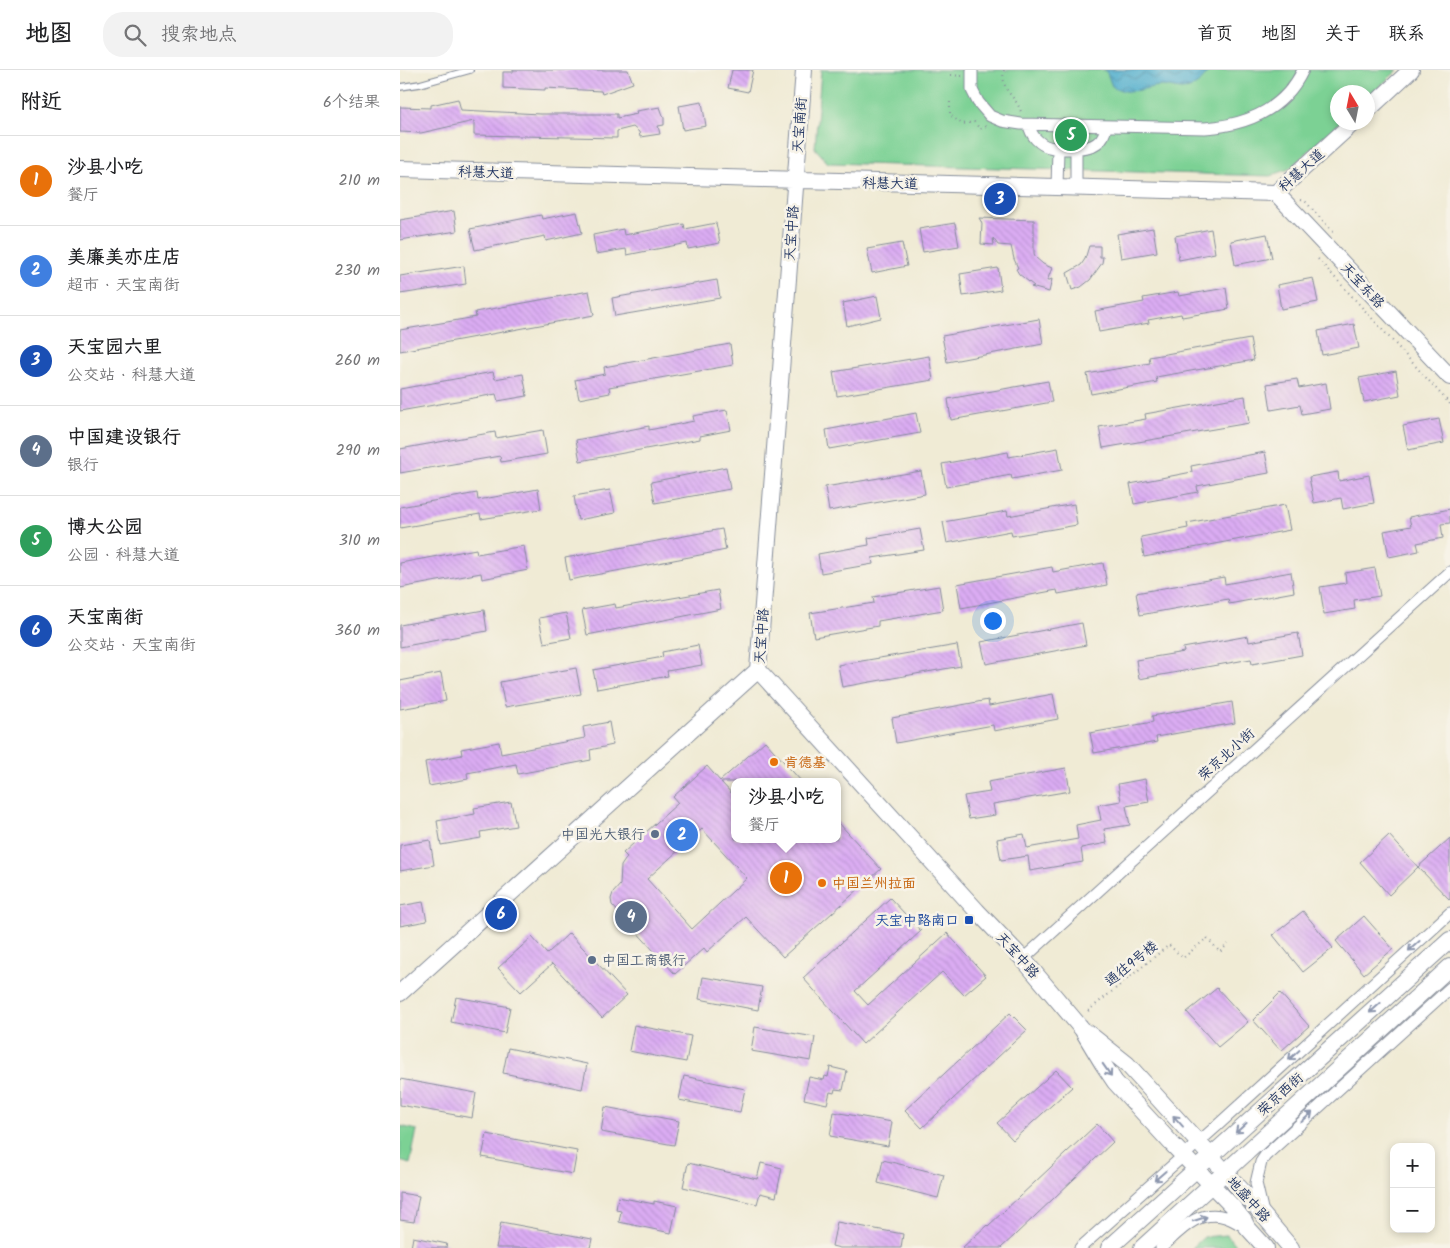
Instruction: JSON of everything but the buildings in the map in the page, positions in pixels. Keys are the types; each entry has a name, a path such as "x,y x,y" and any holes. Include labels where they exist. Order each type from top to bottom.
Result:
{"street":[{"name":"天宝南街","path":"795,181 804,70"},
{"path":"972,70 972,90 978,102 990,116 999,120 1025,124 1205,128 1218,127 1251,119 1269,109 1284,98 1298,82 1303,70"},
{"path":"1375,103 1411,70"},
{"path":"1025,124 1034,138 1041,144 1058,148 1084,148 1097,143 1102,137 1106,126"},
{"name":"科慧大道","path":"400,169 1276,193 1345,130"},
{"path":"1057,188 1058,148"},
{"path":"1076,148 1076,188"},
{"name":"天宝中路","path":"795,181 758,670 1023,959 1082,1028 1115,1082 1196,1170"},
{"name":"天宝东路","path":"1276,193 1450,377"},
{"name":"荣京北小街","path":"1023,959 1450,572"},
{"path":"400,993 758,670"},
{"path":"1080,1248 1450,913"},
{"name":"荣京西街","path":"1109,1248 1450,940"},
{"name":"荣京西街","path":"1142,1248 1450,967"},
{"path":"1263,1215 1256,1183 1261,1162 1265,1156 1450,988"},
{"name":"天宝中路","path":"1082,1028 1127,1064 1210,1157"},
{"name":"地盛中路","path":"1210,1157 1292,1248"},
{"name":"地盛中路","path":"1196,1170 1212,1185 1266,1248"},
{"path":"1161,1248 1191,1222 1201,1218 1210,1216 1224,1217 1247,1227"}],"lane":[{"path":"400,87 420,84 470,70"}],"path":[{"path":"1004,70 1003,81 1006,89 1021,109 1025,124"},
{"path":"950,102 950,115 962,124 974,122 980,129 999,120"},
{"path":"1319,260 1450,404"},
{"name":"通往9号楼","path":"1088,1011 1169,944 1183,958 1207,938 1220,952 1228,944"}],"green space":[{"path":"821,70 1398,70 1375,91 1375,85 1330,85 1330,130 1332,130 1289,169 1270,176 828,163 815,148"},
{"path":"400,1126 417,1130 410,1164 400,1161"},
{"path":"1227,1235 1239,1248 1192,1248 1204,1237"}],"water":[{"path":"1104,70 1209,70 1200,81 1189,88 1158,86 1128,91 1112,86"}],"place":[{"name":"博大公园","path":"1071,135"},
{"name":"天宝园六里","path":"1000,199"},
{"name":"肯德基","path":"774,762"},
{"name":"中国光大银行","path":"655,834"},
{"name":"美廉美亦庄店","path":"682,835"},
{"name":"沙县小吃","path":"786,878"},
{"name":"中国兰州拉面","path":"822,883"},
{"name":"天宝南街","path":"501,914"},
{"name":"中国建设银行","path":"631,917"},
{"name":"天宝中路南口","path":"969,920"},
{"name":"中国工商银行","path":"592,960"}]}
